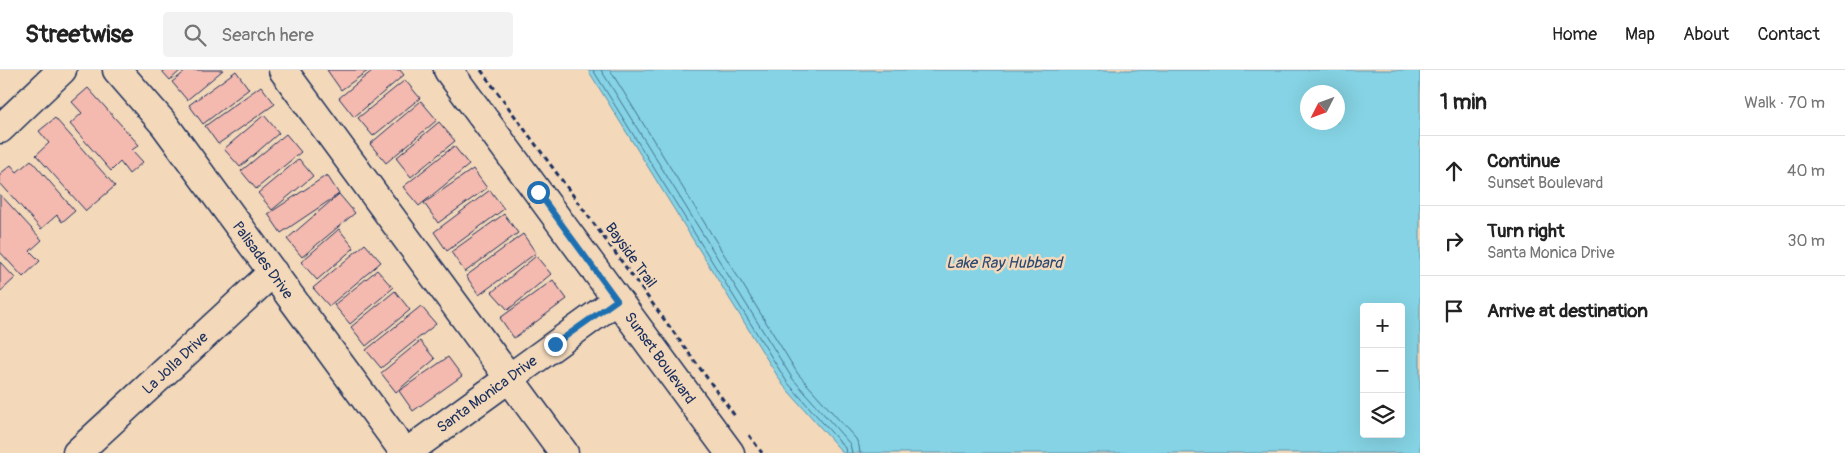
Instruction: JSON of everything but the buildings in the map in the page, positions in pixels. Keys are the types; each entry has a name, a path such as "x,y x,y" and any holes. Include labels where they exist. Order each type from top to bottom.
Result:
{"street":[{"path":"0,129 62,70"},
{"name":"Palisades Drive","path":"117,70 159,117 406,453"},
{"path":"283,70 564,453"},
{"name":"Sunset Boulevard","path":"448,70 730,453"},
{"name":"La Jolla Drive","path":"77,453 272,272"},
{"name":"Santa Monica Drive","path":"406,453 617,300"}],"path":[{"name":"Bayside Trail","path":"481,70 739,421"},
{"path":"744,429 762,453"}],"water":[{"name":"Lake Ray Hubbard","path":"588,70 1420,70 1420,453 843,453 783,385"}],"route":[{"path":"538,192 617,300 555,344"}]}
